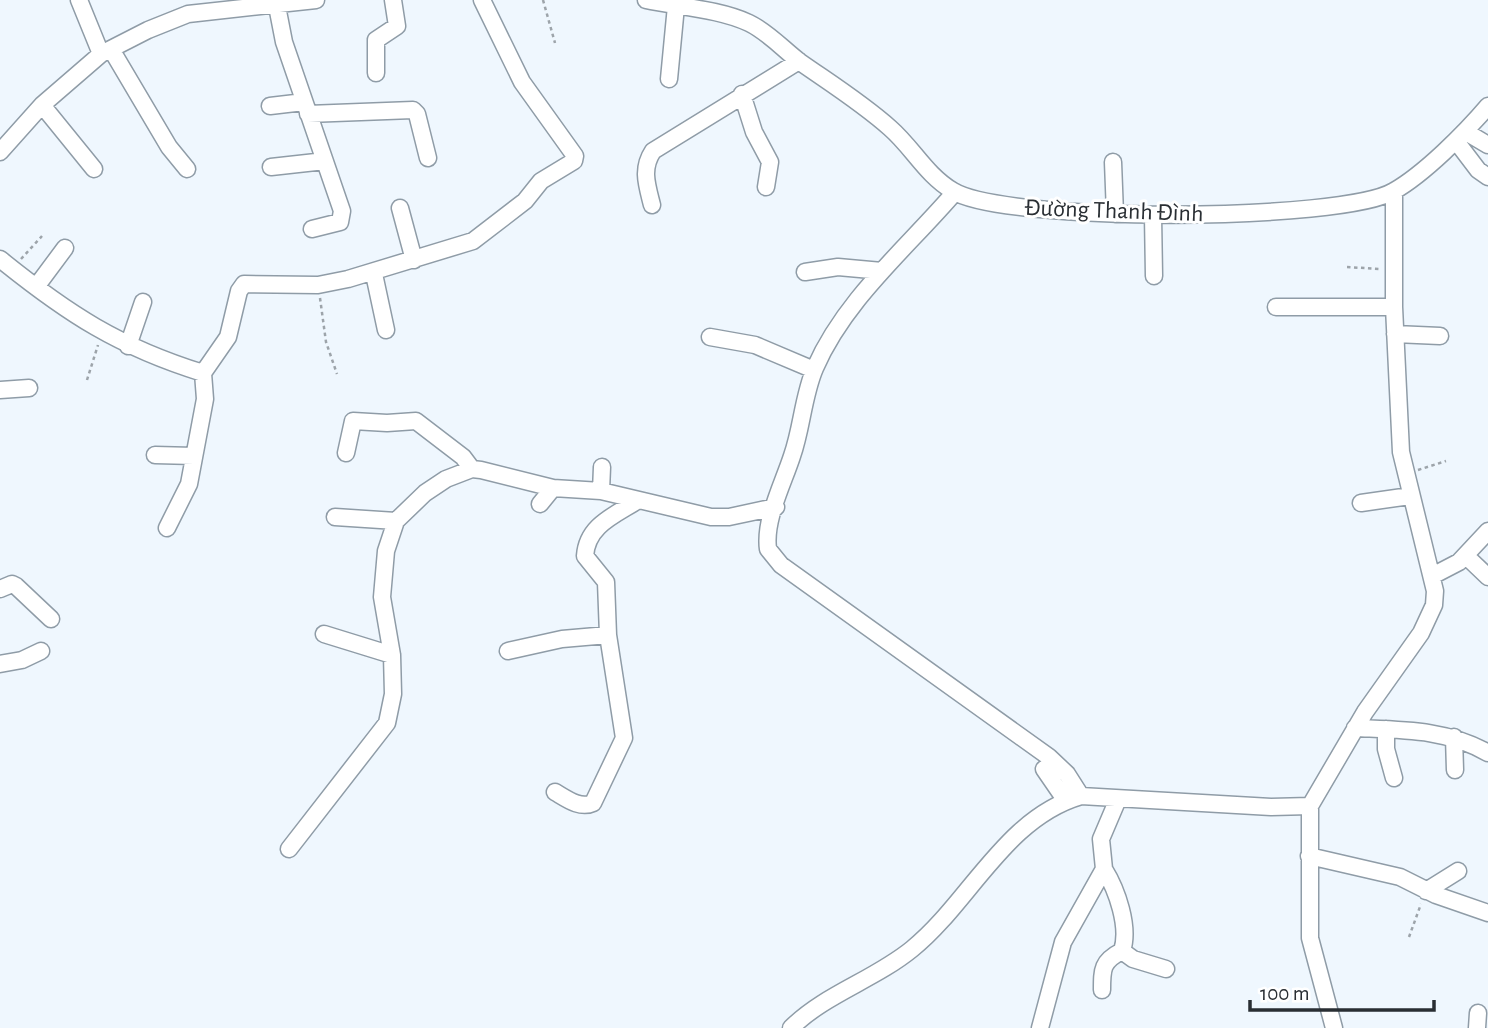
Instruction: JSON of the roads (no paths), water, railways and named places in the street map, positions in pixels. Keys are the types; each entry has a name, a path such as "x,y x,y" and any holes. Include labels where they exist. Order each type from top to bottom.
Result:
{"street":[{"path":"79,0 106,52 169,147 187,169"},
{"path":"1,150 42,105 106,52 148,30 188,14 316,0"},
{"path":"376,73 376,40 397,26 393,0"},
{"path":"167,528 184,495 194,456 205,399 203,373 228,337 239,291 244,284 318,285 374,274 473,241 487,233 525,201 541,181 575,158 522,82 482,0"},
{"name":"Đường Thanh Đình","path":"646,0 750,24 883,122 932,176 955,192 1000,205 1153,215 1352,203 1394,191 1461,136 1488,106"},
{"path":"277,6 284,42 342,218 332,225 312,229"},
{"path":"668,79 676,6"},
{"path":"652,205 645,175 646,162 653,151 799,61"},
{"path":"742,94 754,132 770,162 766,187"},
{"path":"42,105 94,169"},
{"path":"271,106 413,110 420,121 428,158"},
{"path":"1461,136 1488,145"},
{"path":"1461,136 1478,170 1488,177"},
{"path":"271,167 325,161"},
{"path":"1113,162 1115,214"},
{"path":"1334,1028 1310,938 1310,806 1355,729 1428,621 1434,605 1433,575 1405,475 1395,334 1394,191"},
{"path":"955,192 882,271 842,321 814,370 797,441 767,538 773,558 1049,757 1067,774 1074,798"},
{"path":"400,208 414,260"},
{"path":"1153,215 1154,276"},
{"path":"36,287 65,248"},
{"path":"6,264 65,311 102,332 128,346 203,373"},
{"path":"805,272 838,267 882,271"},
{"path":"374,274 386,330"},
{"path":"128,346 143,302"},
{"path":"1276,307 1394,307"},
{"path":"1395,334 1440,336"},
{"path":"710,337 755,345 814,370"},
{"path":"0,390 29,388"},
{"path":"346,453 354,421 387,424 416,421 463,457 472,469"},
{"path":"155,455 194,456"},
{"path":"601,491 602,467"},
{"path":"335,517 392,521 446,479 472,469 496,471 553,488 601,491 712,517 776,507"},
{"path":"540,504 553,488"},
{"path":"1361,503 1410,496"},
{"path":"555,792 571,802 587,806 593,803 624,738 608,635 606,582 586,561 586,542 595,527 637,500"},
{"path":"289,849 387,723 393,694 391,655 385,629 383,578 392,521 400,502"},
{"path":"1433,575 1466,556 1488,531"},
{"path":"1466,556 1488,576"},
{"path":"0,589 12,584 16,586 51,619"},
{"path":"324,634 391,655"},
{"path":"508,651 562,639 608,635"},
{"path":"0,664 41,651"},
{"path":"1355,729 1415,730 1454,737 1488,753"},
{"path":"1386,729 1387,749 1394,778"},
{"path":"1454,737 1455,770"},
{"path":"1044,769 1074,798"},
{"path":"790,1028 805,1014 912,949 1021,832 1050,808 1074,798 1310,806"},
{"path":"1118,799 1101,839 1104,870 1111,882 1124,933 1122,951"},
{"path":"1309,856 1400,877 1426,891 1488,913"},
{"path":"1040,1028 1063,943 1104,870"},
{"path":"1426,891 1458,871"},
{"path":"1122,951 1133,959 1166,969"},
{"path":"1102,990 1102,966 1111,956 1122,951"}]}
